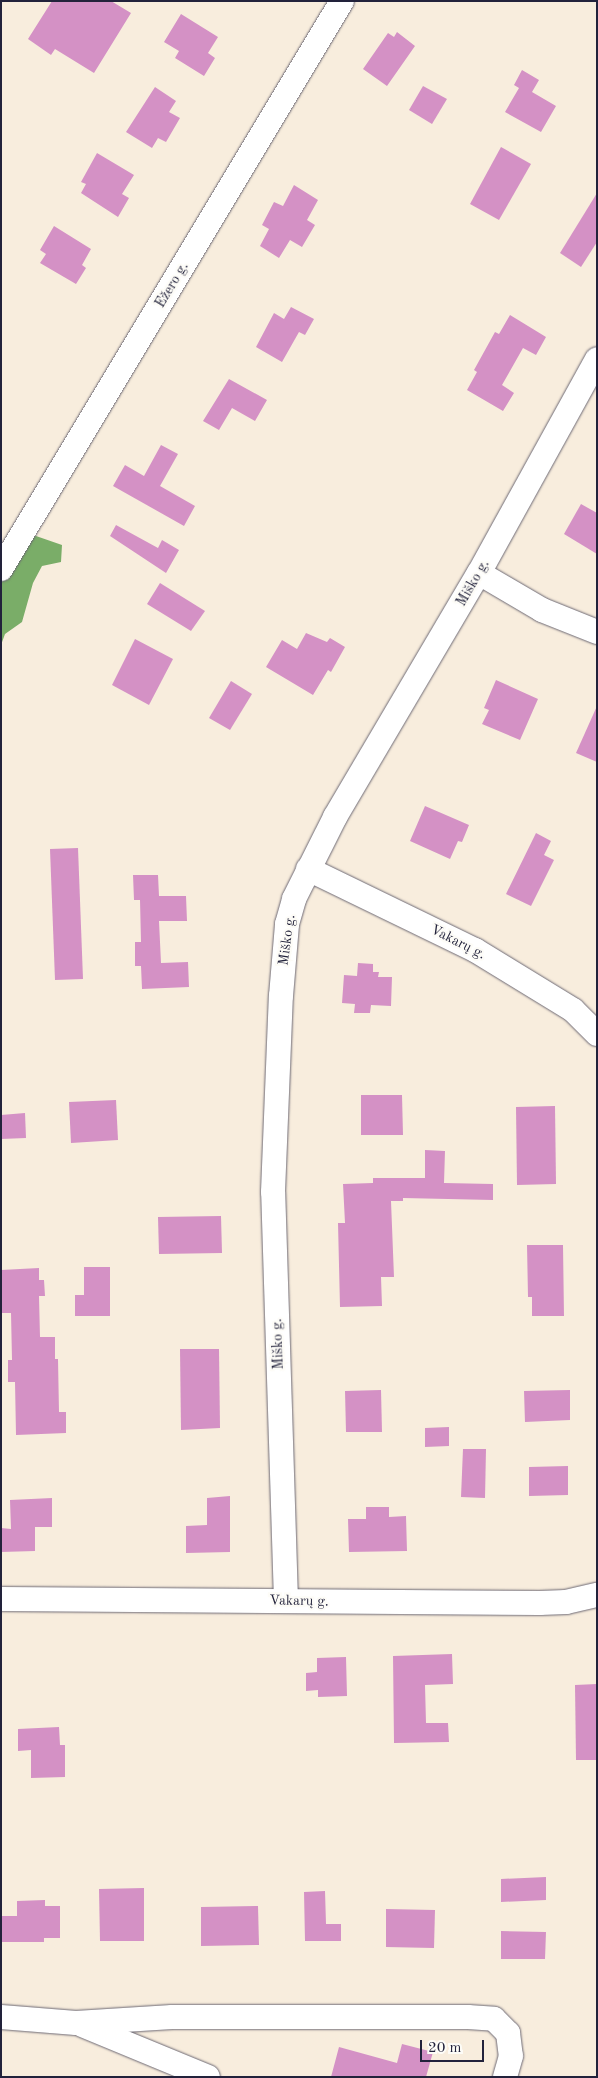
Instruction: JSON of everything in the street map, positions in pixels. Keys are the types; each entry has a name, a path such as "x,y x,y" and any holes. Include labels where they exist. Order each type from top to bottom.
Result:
{"street":[{"name":"Ežero g.","path":"1,569 342,1"},
{"name":"Miško g.","path":"286,1601 273,1192 281,996 287,924 294,899 335,817 479,573 597,359"},
{"path":"479,573 542,610 597,632"},
{"name":"Vakarų g.","path":"308,869 475,950 573,1010 597,1034"},
{"name":"Vakarų g.","path":"1,1599 540,1603 566,1602 597,1594"},
{"path":"1,2017 76,2023 172,2017 468,2017 494,2019 508,2033 511,2056 505,2077"},
{"path":"76,2023 208,2077"}],"green space":[{"path":"36,536 62,545 61,562 42,566 33,583 22,622 5,634 1,645 1,577 27,538"}],"building":[{"path":"52,1 111,1 131,13 94,73 55,49 51,55 28,39"},
{"path":"181,14 218,37 208,53 215,58 204,76 175,58 179,51 164,42"},
{"path":"397,32 415,46 387,86 363,69 388,33 394,37"},
{"path":"522,70 539,80 532,92 556,106 541,132 505,112 519,88 514,85"},
{"path":"423,86 447,99 432,124 409,110"},
{"path":"155,87 176,101 169,112 180,118 166,142 158,138 152,148 126,132"},
{"path":"501,147 531,164 499,220 470,204"},
{"path":"97,153 134,175 122,194 129,198 118,217 81,193 86,184 81,182"},
{"path":"294,185 318,200 307,220 315,225 302,247 290,240 279,258 260,246 269,229 262,225 274,202 283,206"},
{"path":"597,193 597,242 581,267 560,253"},
{"path":"54,226 91,249 82,265 86,268 76,284 40,263 46,254 40,250"},
{"path":"291,307 314,319 305,335 299,332 282,362 256,347 274,313 284,319"},
{"path":"510,315 546,337 536,355 523,348 502,385 514,393 503,411 467,390 477,372 474,370 495,332 499,334"},
{"path":"229,379 267,400 255,421 232,408 219,430 203,421"},
{"path":"161,445 178,454 160,486 195,506 184,526 113,486 125,465 144,476"},
{"path":"581,504 597,513 597,554 564,534"},
{"path":"116,525 158,548 162,540 179,550 166,573 110,536"},
{"path":"160,583 205,611 191,631 147,604"},
{"path":"306,633 327,642 330,638 345,647 331,672 328,670 313,695 266,667 282,640 297,649"},
{"path":"135,639 173,659 149,705 112,685"},
{"path":"496,680 538,699 520,740 482,724 489,710 484,708"},
{"path":"231,681 252,694 230,730 209,718"},
{"path":"597,706 597,762 576,753"},
{"path":"425,806 469,825 462,842 458,841 450,859 410,841"},
{"path":"536,833 551,841 544,855 554,860 531,906 506,894"},
{"path":"78,848 83,979 55,980 50,849"},
{"path":"133,875 158,875 159,896 186,896 187,921 159,921 161,963 188,962 189,987 142,989 141,966 135,966 135,942 141,942 140,900 134,900"},
{"path":"358,963 373,964 373,972 379,972 378,977 392,977 391,1006 371,1005 370,1013 354,1013 355,1004 342,1003 344,975 357,976"},
{"path":"361,1095 402,1095 403,1135 361,1135"},
{"path":"116,1100 118,1140 71,1143 69,1102"},
{"path":"555,1106 556,1184 517,1185 516,1107"},
{"path":"25,1113 26,1138 1,1139 1,1115"},
{"path":"425,1150 445,1151 444,1183 493,1184 493,1200 403,1198 403,1201 391,1201 394,1277 381,1277 382,1306 340,1307 338,1223 345,1223 343,1184 373,1183 373,1178 425,1178"},
{"path":"221,1216 222,1253 159,1254 158,1217"},
{"path":"527,1245 563,1245 564,1316 532,1316 532,1297 528,1297"},
{"path":"84,1267 110,1267 110,1316 75,1316 75,1295 84,1295"},
{"path":"39,1268 39,1280 44,1280 45,1296 39,1296 40,1337 55,1337 55,1359 58,1359 59,1412 66,1412 66,1433 16,1435 15,1382 8,1382 8,1360 12,1360 11,1313 1,1313 1,1270"},
{"path":"180,1349 219,1349 220,1428 181,1430"},
{"path":"381,1390 382,1432 346,1432 345,1391"},
{"path":"570,1390 570,1420 525,1422 524,1391"},
{"path":"449,1427 449,1446 425,1447 425,1428"},
{"path":"463,1449 486,1449 485,1498 461,1497"},
{"path":"568,1466 568,1495 529,1496 529,1467"},
{"path":"230,1496 230,1552 186,1553 186,1526 207,1525 207,1498"},
{"path":"52,1498 52,1527 35,1527 35,1551 1,1552 1,1528 11,1529 10,1500"},
{"path":"366,1507 389,1507 389,1517 406,1516 407,1551 349,1552 348,1519 366,1519"},
{"path":"452,1654 453,1684 425,1685 426,1723 448,1723 449,1742 394,1743 393,1656"},
{"path":"346,1657 347,1696 318,1697 318,1690 306,1691 306,1673 317,1672 317,1658"},
{"path":"597,1684 597,1760 576,1760 575,1685"},
{"path":"59,1727 60,1745 65,1745 65,1777 31,1778 31,1750 18,1751 18,1729"},
{"path":"546,1877 546,1900 501,1902 501,1879"},
{"path":"144,1888 144,1941 100,1941 99,1889"},
{"path":"325,1891 326,1924 341,1924 341,1941 305,1941 304,1892"},
{"path":"45,1900 45,1906 60,1906 60,1938 44,1938 44,1942 1,1942 1,1916 17,1916 17,1901"},
{"path":"258,1906 259,1945 201,1946 201,1907"},
{"path":"386,1909 435,1910 434,1948 386,1947"},
{"path":"501,1931 546,1932 545,1959 501,1959"},
{"path":"402,2044 433,2052 426,2077 331,2077 339,2047 397,2063"}]}
